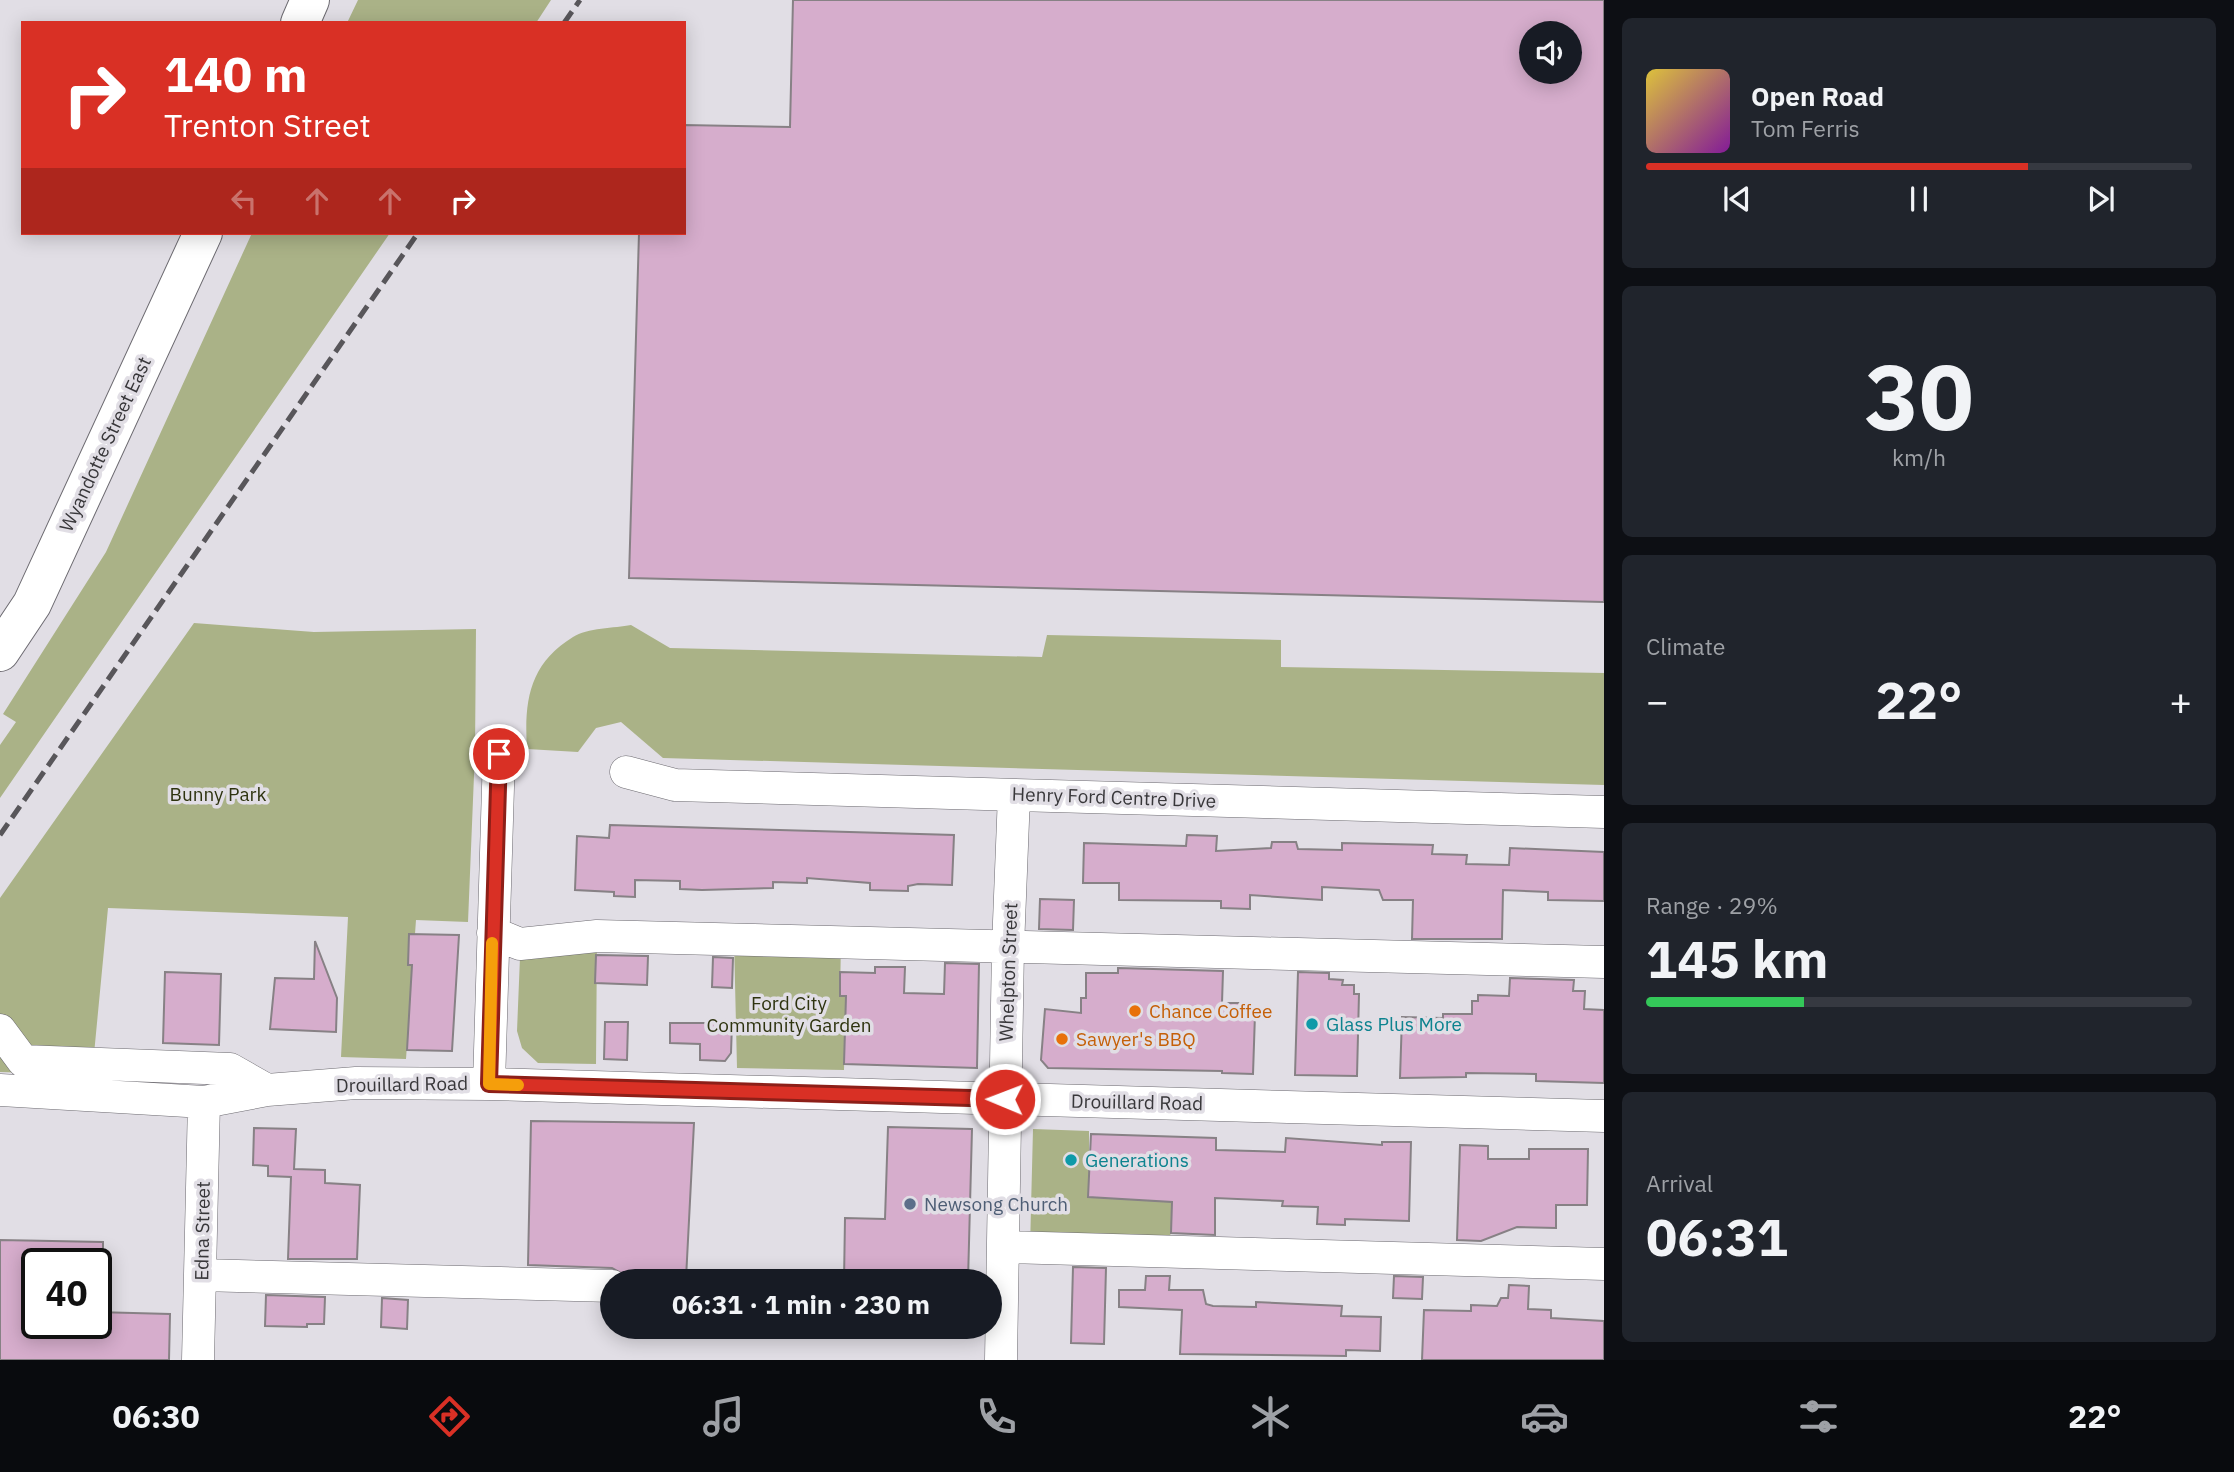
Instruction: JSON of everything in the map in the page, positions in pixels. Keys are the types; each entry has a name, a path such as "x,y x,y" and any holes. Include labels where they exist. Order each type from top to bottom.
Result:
{"main road":[{"path":"301,21 310,0"},
{"name":"Wyandotte Street East","path":"0,650 32,604 202,235"}],"street":[{"path":"489,1084 499,754"},
{"name":"Henry Ford Centre Drive","path":"626,772 676,785 1604,812"},
{"name":"Whelpton Street","path":"1000,1269 1003,1247 1008,947 1014,795"},
{"path":"492,933 520,944 597,936 1604,962"},
{"path":"0,1030 23,1061 230,1069 267,1090"},
{"name":"Drouillard Road","path":"0,1090 204,1102 267,1090 356,1083 489,1084 1604,1116"},
{"name":"Edna Street","path":"198,1360 204,1102"},
{"path":"1003,1247 1604,1264"},
{"path":"201,1275 600,1286"},
{"name":"Whelpton Street","path":"999,1339 1001,1360"}],"green space":[{"path":"358,0 551,0 537,21 348,21"},
{"path":"251,235 389,235 0,798 0,745 16,722 3,714 106,552"},
{"name":"Bunny Park","path":"194,623 314,632 476,629 475,751 468,922 416,920 406,1059 341,1057 348,917 108,908 92,1075 0,1072 0,898"},
{"path":"631,625 670,648 1042,657 1047,635 1281,640 1281,667 1604,673 1604,785 663,758 621,722 596,728 578,752 527,749 527,715 532,685 547,659 579,634"},
{"path":"521,933 597,936 596,1064 538,1063 522,1048 517,1031"},
{"name":"Ford City Community Garden","path":"734,939 841,942 840,995 846,996 844,1070 737,1068"},
{"path":"1033,1129 1089,1131 1089,1192 1174,1193 1169,1251 1030,1248"}],"building":[{"path":"793,0 1604,0 1604,602 629,578 639,235 686,235 686,125 790,127"},
{"path":"610,825 954,835 952,885 918,884 908,886 908,891 870,890 870,883 807,878 807,883 773,882 773,888 702,890 680,889 680,881 635,880 635,897 614,896 614,892 575,890 577,836 609,838"},
{"path":"1187,835 1217,836 1216,851 1271,848 1272,842 1296,842 1298,849 1342,850 1342,843 1433,845 1432,854 1467,855 1466,864 1509,865 1510,848 1604,852 1604,901 1548,900 1548,892 1503,890 1502,939 1412,939 1413,900 1383,900 1379,890 1322,887 1322,900 1250,895 1250,909 1221,908 1221,901 1119,900 1119,883 1083,883 1084,843 1186,846"},
{"path":"1040,899 1074,900 1073,930 1039,929"},
{"path":"409,934 459,935 452,1051 407,1050 412,965 408,965"},
{"path":"315,941 337,998 336,1032 270,1029 275,978 314,979"},
{"path":"596,955 648,956 647,985 595,983"},
{"path":"713,957 733,958 732,988 712,987"},
{"path":"945,963 979,964 977,1068 844,1064 846,996 840,996 840,972 875,973 875,967 905,967 904,993 944,994"},
{"path":"1118,968 1223,971 1222,1003 1243,1003 1242,1013 1255,1014 1253,1074 1048,1068 1041,1060 1045,1009 1081,1013 1081,998 1086,998 1086,973 1118,973"},
{"path":"165,972 221,974 219,1045 163,1043"},
{"path":"1298,972 1329,973 1329,979 1343,980 1342,985 1354,985 1354,994 1359,994 1357,1076 1295,1075"},
{"path":"1510,978 1574,980 1573,991 1585,991 1584,1009 1604,1010 1604,1083 1536,1081 1536,1074 1466,1073 1466,1077 1400,1078 1402,1017 1443,1018 1443,1014 1472,1014 1472,1001 1478,1001 1478,995 1509,996"},
{"path":"605,1022 628,1022 627,1060 604,1059"},
{"path":"670,1023 732,1023 731,1053 725,1061 700,1060 700,1044 670,1043"},
{"path":"531,1121 694,1123 687,1269 528,1265"},
{"name":"Newsong Church","path":"888,1127 972,1129 968,1269 844,1269 845,1218 885,1219"},
{"path":"254,1128 296,1129 294,1169 325,1170 325,1183 360,1185 357,1259 288,1259 291,1177 268,1176 268,1166 253,1165"},
{"path":"1091,1134 1216,1138 1216,1150 1285,1152 1286,1138 1382,1145 1382,1142 1411,1142 1409,1221 1345,1219 1345,1225 1317,1224 1318,1207 1282,1206 1283,1201 1215,1198 1215,1235 1171,1233 1172,1202 1088,1197"},
{"path":"1460,1145 1488,1146 1488,1159 1529,1159 1529,1149 1588,1149 1587,1205 1556,1205 1556,1228 1517,1227 1481,1241 1457,1240"},
{"path":"0,1240 103,1242 103,1248 21,1248 21,1339 112,1339 112,1312 170,1314 169,1360 0,1360"},
{"path":"1073,1267 1106,1268 1104,1344 1071,1343"},
{"path":"1146,1276 1170,1276 1169,1290 1203,1290 1206,1304 1213,1306 1256,1307 1256,1302 1342,1306 1341,1316 1381,1317 1380,1351 1346,1350 1346,1356 1180,1354 1182,1310 1119,1307 1119,1290 1145,1290"},
{"path":"1394,1276 1423,1277 1422,1299 1393,1298"},
{"path":"1509,1285 1529,1286 1528,1309 1551,1310 1551,1318 1604,1321 1604,1360 1422,1360 1424,1310 1471,1311 1471,1305 1497,1306 1501,1298 1508,1298"},
{"path":"266,1295 325,1297 324,1324 307,1324 307,1327 265,1326"},
{"path":"382,1298 408,1300 407,1329 381,1327"}],"railway":[{"path":"565,21 580,0"},
{"path":"0,835 417,235"}],"slow traffic":[{"path":"492,943 489,1084 518,1085"}],"place":[{"name":"Chance Coffee","path":"1135,1011"},
{"name":"Glass Plus More","path":"1312,1024"},
{"name":"Sawyer's BBQ","path":"1062,1039"},
{"name":"Generations","path":"1071,1160"},
{"name":"Newsong Church","path":"910,1204"}],"route":[{"path":"499,754 489,1084 1005,1099"}]}
